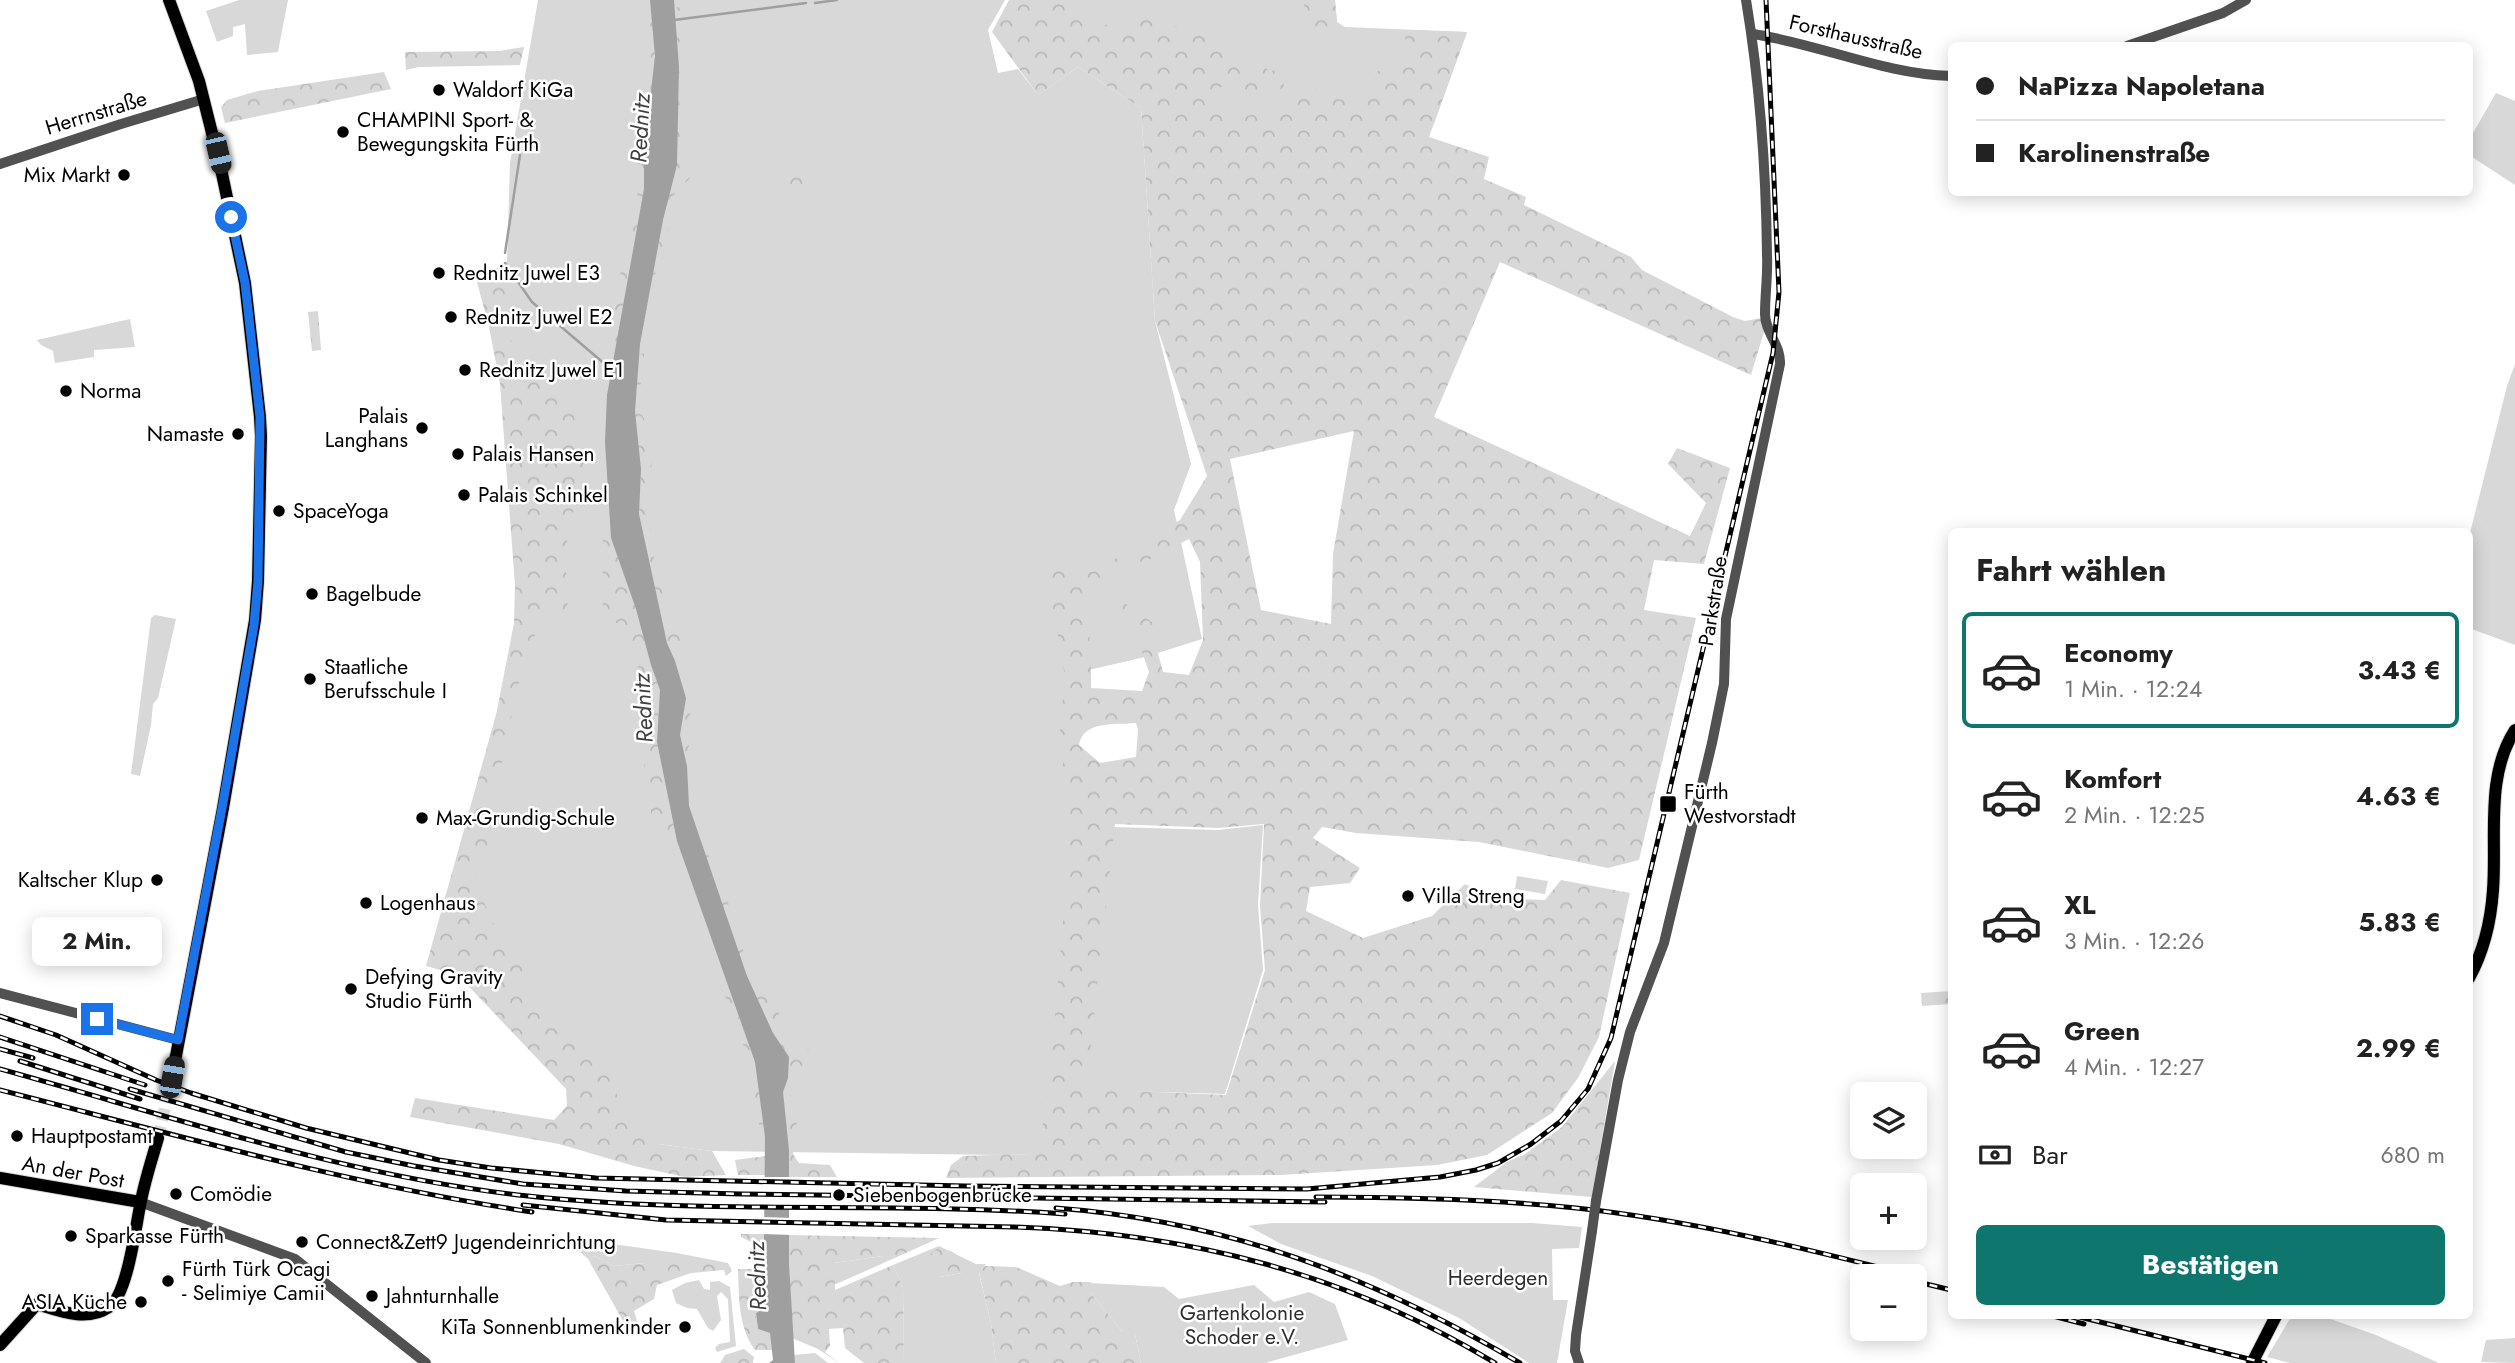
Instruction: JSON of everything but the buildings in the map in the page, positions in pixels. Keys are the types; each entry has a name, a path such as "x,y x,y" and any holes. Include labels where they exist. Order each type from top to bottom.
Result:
{"main road":[{"path":"169,0 204,99 243,273 259,407 258,581 254,625 172,1077"},
{"path":"2473,970 2481,954 2494,887 2494,803 2499,771 2507,742 2515,730"},
{"path":"0,1345 37,1304 73,1315 106,1309 118,1298 158,1138"},
{"name":"An der Post","path":"0,1178 140,1202"},
{"path":"2252,1363 2274,1319"}],"street":[{"name":"Parkstraße","path":"1579,1363 1575,1351 1576,1335 1618,1080 1630,1032 1664,943 1712,743 1724,684 1726,620 1780,364 1780,353 1765,315 1767,243 1762,135 1753,33 1746,0"},
{"path":"2139,42 2213,17 2246,0"},
{"name":"Forsthausstraße","path":"1753,33 1877,65 1948,76"},
{"name":"Herrnstraße","path":"0,164 204,99"},
{"path":"0,993 178,1040"},
{"path":"140,1202 295,1259 426,1363"}],"green space":[{"path":"239,0 288,0 278,52 247,55 245,24 233,27 233,36 217,42 206,11"},
{"path":"538,0 1005,0 988,30 998,73 1018,69 1038,95 1078,67 1141,108 1155,321 1191,464 1174,510 1202,639 1145,657 1071,674 1079,826 1218,830 1263,825 1258,905 1263,970 1225,1094 1058,1089 1053,1134 1029,1154 712,1151 658,1144 607,1130 465,902 497,711 516,617 517,585 502,383 492,328 478,281 507,262 510,163"},
{"path":"646,0 650,0 655,56 647,128 644,127 644,94 651,58"},
{"path":"1009,0 1087,0 1077,11 1118,30 1154,10 1173,25 1213,40 1227,58 1282,73 1284,87 1268,98 1232,87 1218,87 1235,118 1272,111 1310,86 1338,99 1350,98 1366,91 1369,73 1398,67 1407,58 1404,30 1467,32 1429,137 1489,157 1484,179 1526,197 1524,205 1631,257 1642,270 1733,317 1745,321 1761,318 1764,332 1751,375 1500,262 1434,417 1690,536 1706,503 1668,464 1677,448 1730,468 1704,564 1654,560 1644,610 1696,618 1639,860 1608,868 1479,842 1356,833 1322,827 1313,838 1360,868 1350,883 1310,887 1306,911 1363,938 1432,916 1465,884 1490,898 1545,900 1561,880 1630,893 1599,1037 1578,1078 1552,1113 1487,1155 1437,1165 1281,1175 946,1178 951,1165 963,1156 1029,1154 1040,1143 1049,1085 1070,842 1058,707 1068,693 1045,564 1054,568 1065,564 1093,572 1180,520 1207,476 1155,321 1141,108 1078,67 1038,95 992,32","holes":["1354,431 1333,554 1331,624 1261,610 1230,459","1189,539 1200,562 1203,640 1189,675 1163,672 1158,653 1156,625 1123,602 1115,617 1144,632 1141,649 1149,672 1142,691 1091,688 1086,601 1097,587","1136,723 1136,757 1100,763 1079,745 1087,731 1110,724","1115,824 1218,828 1264,824 1260,906 1265,970 1226,1095 1086,1089"]},
{"path":"1018,0 1335,0 1337,22 1345,27 1467,32 1435,121 1381,233 1145,106"},
{"path":"1302,0 1335,0 1337,23 1345,28 1319,43"},
{"path":"675,7 683,8 681,87 684,98 692,105 683,116 682,158 691,164 692,176 674,195 670,222 647,305 663,220 677,165"},
{"path":"524,47 520,65 419,67 406,70 405,52 499,51"},
{"path":"384,72 391,89 225,123 221,107 227,100 258,91"},
{"path":"2496,93 2515,101 2515,185 2473,158 2473,133"},
{"path":"644,152 644,189 614,357 606,350 615,330 610,318 616,282 627,259 628,221 637,197 637,155"},
{"path":"794,170 812,181 810,189 798,191 787,186 783,175"},
{"path":"506,261 526,287 519,298 506,296 496,314 509,339 518,349 571,397 575,422 586,453 565,551 568,615 543,620 528,648 499,778 487,810 487,845 474,879 493,923 504,928 525,970 521,986 538,1008 551,1011 612,1081 625,1116 658,1144 712,1151 726,1175 685,1177 634,1166 559,1144 410,1117 415,1098 554,1120 567,1106 566,1089 458,975 426,966 497,711 514,623 515,585 500,384 477,282"},
{"path":"318,311 321,350 312,351 308,312"},
{"path":"130,319 135,347 94,350 94,357 55,363 53,351 37,340"},
{"path":"639,353 644,354 639,397 653,448 646,520 652,533 655,579 662,585 666,608 676,620 682,647 675,661 667,643 639,514 641,469 635,411"},
{"path":"2515,364 2515,645 2473,629 2471,528"},
{"path":"610,527 611,538 660,690 657,742 677,841 670,842 652,819 644,770 645,744 639,709 638,664 621,626 603,614 602,579 605,554 602,537"},
{"path":"155,615 176,619 158,698 153,704 140,776 131,774 151,618"},
{"path":"686,708 689,708 691,719 688,730 691,739 686,755 680,735"},
{"path":"700,842 704,843 717,878 726,892 742,942 744,959 766,998 777,1008 788,1041 807,1043 810,1059 793,1082 789,1103 797,1120 793,1154 799,1163 830,1165 837,1177 789,1177 783,1092 788,1078 789,1057 773,1033 747,976"},
{"path":"1517,876 1548,881 1545,894 1515,889"},
{"path":"729,991 755,1062 765,1137 753,1111 750,1063 725,996"},
{"path":"1948,991 1948,1004 1922,1006 1921,993"},
{"path":"1615,1061 1592,1197 1474,1187 1562,1127"},
{"path":"766,1156 766,1175 738,1175 735,1160"},
{"name":"Heerdegen","path":"1273,1223 1532,1223 1582,1227 1579,1248 1552,1249 1553,1300 1568,1300 1557,1363 1529,1363 1459,1318 1372,1276 1281,1244 1248,1226"},
{"path":"741,1234 764,1234 765,1257 762,1259 756,1254 757,1245 741,1237"},
{"path":"788,1235 939,1238 888,1261 883,1256 834,1263 835,1290 893,1265 903,1288 904,1363 864,1363 845,1348 843,1328 829,1329 830,1346 825,1352 839,1363 818,1349 792,1338"},
{"path":"598,1242 728,1263 645,1263 613,1266 595,1256 588,1259 579,1251 586,1245"},
{"path":"939,1246 976,1264 986,1264 979,1273 991,1324 996,1363 904,1363 903,1288 893,1265","holes":["924,1259 962,1273 939,1277"]},
{"path":"937,1249 951,1251 966,1262 962,1273 939,1277 928,1273 924,1259"},
{"path":"595,1256 613,1266 645,1263 728,1263 732,1271 726,1276 724,1270 691,1273 657,1285 654,1299 634,1311 640,1330 631,1335 588,1259"},
{"path":"884,1256 888,1261 834,1285 834,1263"},
{"path":"985,1266 1016,1267 1060,1286 1073,1282 1091,1282 1090,1292 1124,1334 1135,1334 1141,1363 996,1363 991,1324 979,1272"},
{"path":"738,1269 765,1269 766,1307 756,1313 758,1329 771,1332 772,1350 755,1350 749,1341 740,1311"},
{"path":"699,1280 704,1289 710,1290 710,1282 719,1281 730,1287 736,1346 717,1352 715,1348 719,1344 730,1342 728,1299 721,1292 717,1296 721,1320 713,1331 708,1328 697,1309 676,1303 672,1290"},
{"name":"Gartenkolonie Schoder e.V.","path":"1071,1282 1164,1287 1179,1299 1254,1285 1274,1302 1309,1292 1335,1304 1348,1340 1265,1363 1141,1363 1135,1334 1124,1334 1090,1292"},
{"path":"2290,1319 2331,1319 2376,1335 2439,1363 2290,1363 2267,1357"},
{"path":"2515,1338 2515,1363 2481,1362 2486,1340"},
{"path":"744,1349 754,1357 753,1363 720,1363 725,1355"},
{"path":"815,1353 828,1363 795,1363 794,1355"}],"shaded area":[{"path":"650,0 674,0 679,67 677,165 663,220 640,344 635,411 641,469 639,514 667,643 686,698 680,735 687,766 689,806 747,976 773,1033 789,1057 788,1078 783,1092 789,1150 789,1263 795,1363 769,1363 773,1360 770,1333 758,1329 756,1313 766,1307 765,1137 755,1062 677,841 657,742 660,690 611,538 605,442 607,395 644,189 644,152 655,56"}],"pier":[{"path":"762,1177 793,1177 793,1210 761,1209"},
{"path":"761,1217 793,1218 793,1235 760,1234"}],"waterway":[{"path":"815,3 837,0"},
{"path":"674,20 806,3"},
{"path":"505,253 520,155"},
{"path":"505,263 532,302 613,371"}],"tunnel":[{"path":"158,1138 172,1077"}],"railway":[{"path":"0,1016 56,1035 191,1093 306,1128 439,1160 491,1168 596,1178 965,1186 1307,1189 1440,1177 1498,1163 1531,1144 1561,1121 1588,1089 1611,1038 1773,353 1779,292 1766,0"},
{"path":"0,1037 145,1085"},
{"path":"0,1049 33,1058"},
{"path":"20,1061 140,1099"},
{"path":"0,1069 328,1160 461,1187 528,1196 662,1205 931,1208 1065,1214"},
{"path":"130,1089 346,1152 523,1184 626,1191 741,1194 1325,1202"},
{"path":"0,1090 331,1173 532,1212"},
{"path":"1316,1197 1478,1201 1619,1213 1746,1236 1866,1264"},
{"path":"523,1205 666,1220 1014,1227 1141,1238 1203,1249 1323,1282 1439,1332 1495,1363"},
{"path":"1056,1208 1119,1215 1180,1226 1240,1240 1297,1258 1410,1304 1520,1363"},
{"path":"1927,1284 1948,1289"},
{"path":"2065,1319 2084,1324"},
{"path":"2088,1319 2265,1363"}],"place":[{"name":"Waldorf KiGa","path":"439,90"},
{"name":"CHAMPINI Sport- & Bewegungskita Fürth","path":"343,132"},
{"name":"Mix Markt","path":"124,175"},
{"name":"Rednitz Juwel E3","path":"439,273"},
{"name":"Rednitz Juwel E2","path":"451,317"},
{"name":"Rednitz Juwel E1","path":"465,370"},
{"name":"Norma","path":"66,391"},
{"name":"Palais Langhans","path":"422,428"},
{"name":"Namaste","path":"238,434"},
{"name":"Palais Hansen","path":"458,454"},
{"name":"Palais Schinkel","path":"464,495"},
{"name":"SpaceYoga","path":"279,511"},
{"name":"Bagelbude","path":"312,594"},
{"name":"Staatliche Berufsschule I","path":"310,679"},
{"name":"Fürth Westvorstadt","path":"1668,804"},
{"name":"Max-Grundig-Schule","path":"422,818"},
{"name":"Kaltscher Klup","path":"157,880"},
{"name":"Villa Streng","path":"1408,896"},
{"name":"Logenhaus","path":"366,903"},
{"name":"Defying Gravity Studio Fürth","path":"351,989"},
{"name":"Hauptpostamt","path":"17,1136"},
{"name":"Comödie","path":"176,1194"},
{"name":"Siebenbogenbrücke","path":"839,1195"},
{"name":"Sparkasse Fürth","path":"71,1236"},
{"name":"Connect&Zett9 Jugendeinrichtung","path":"302,1242"},
{"name":"Fürth Türk Ocagi - Selimiye Camii","path":"168,1281"},
{"name":"Jahnturnhalle","path":"372,1296"},
{"name":"ASIA Küche","path":"141,1302"},
{"name":"KiTa Sonnenblumenkinder","path":"685,1327"}],"route":[{"path":"97,1019 178,1040 216,846 254,625 258,581 260,417 245,283 231,217"}],"water label":[{"name":"Rednitz","path":"640,128"},
{"name":"Rednitz","path":"643,708"},
{"name":"Rednitz","path":"757,1276"}]}
